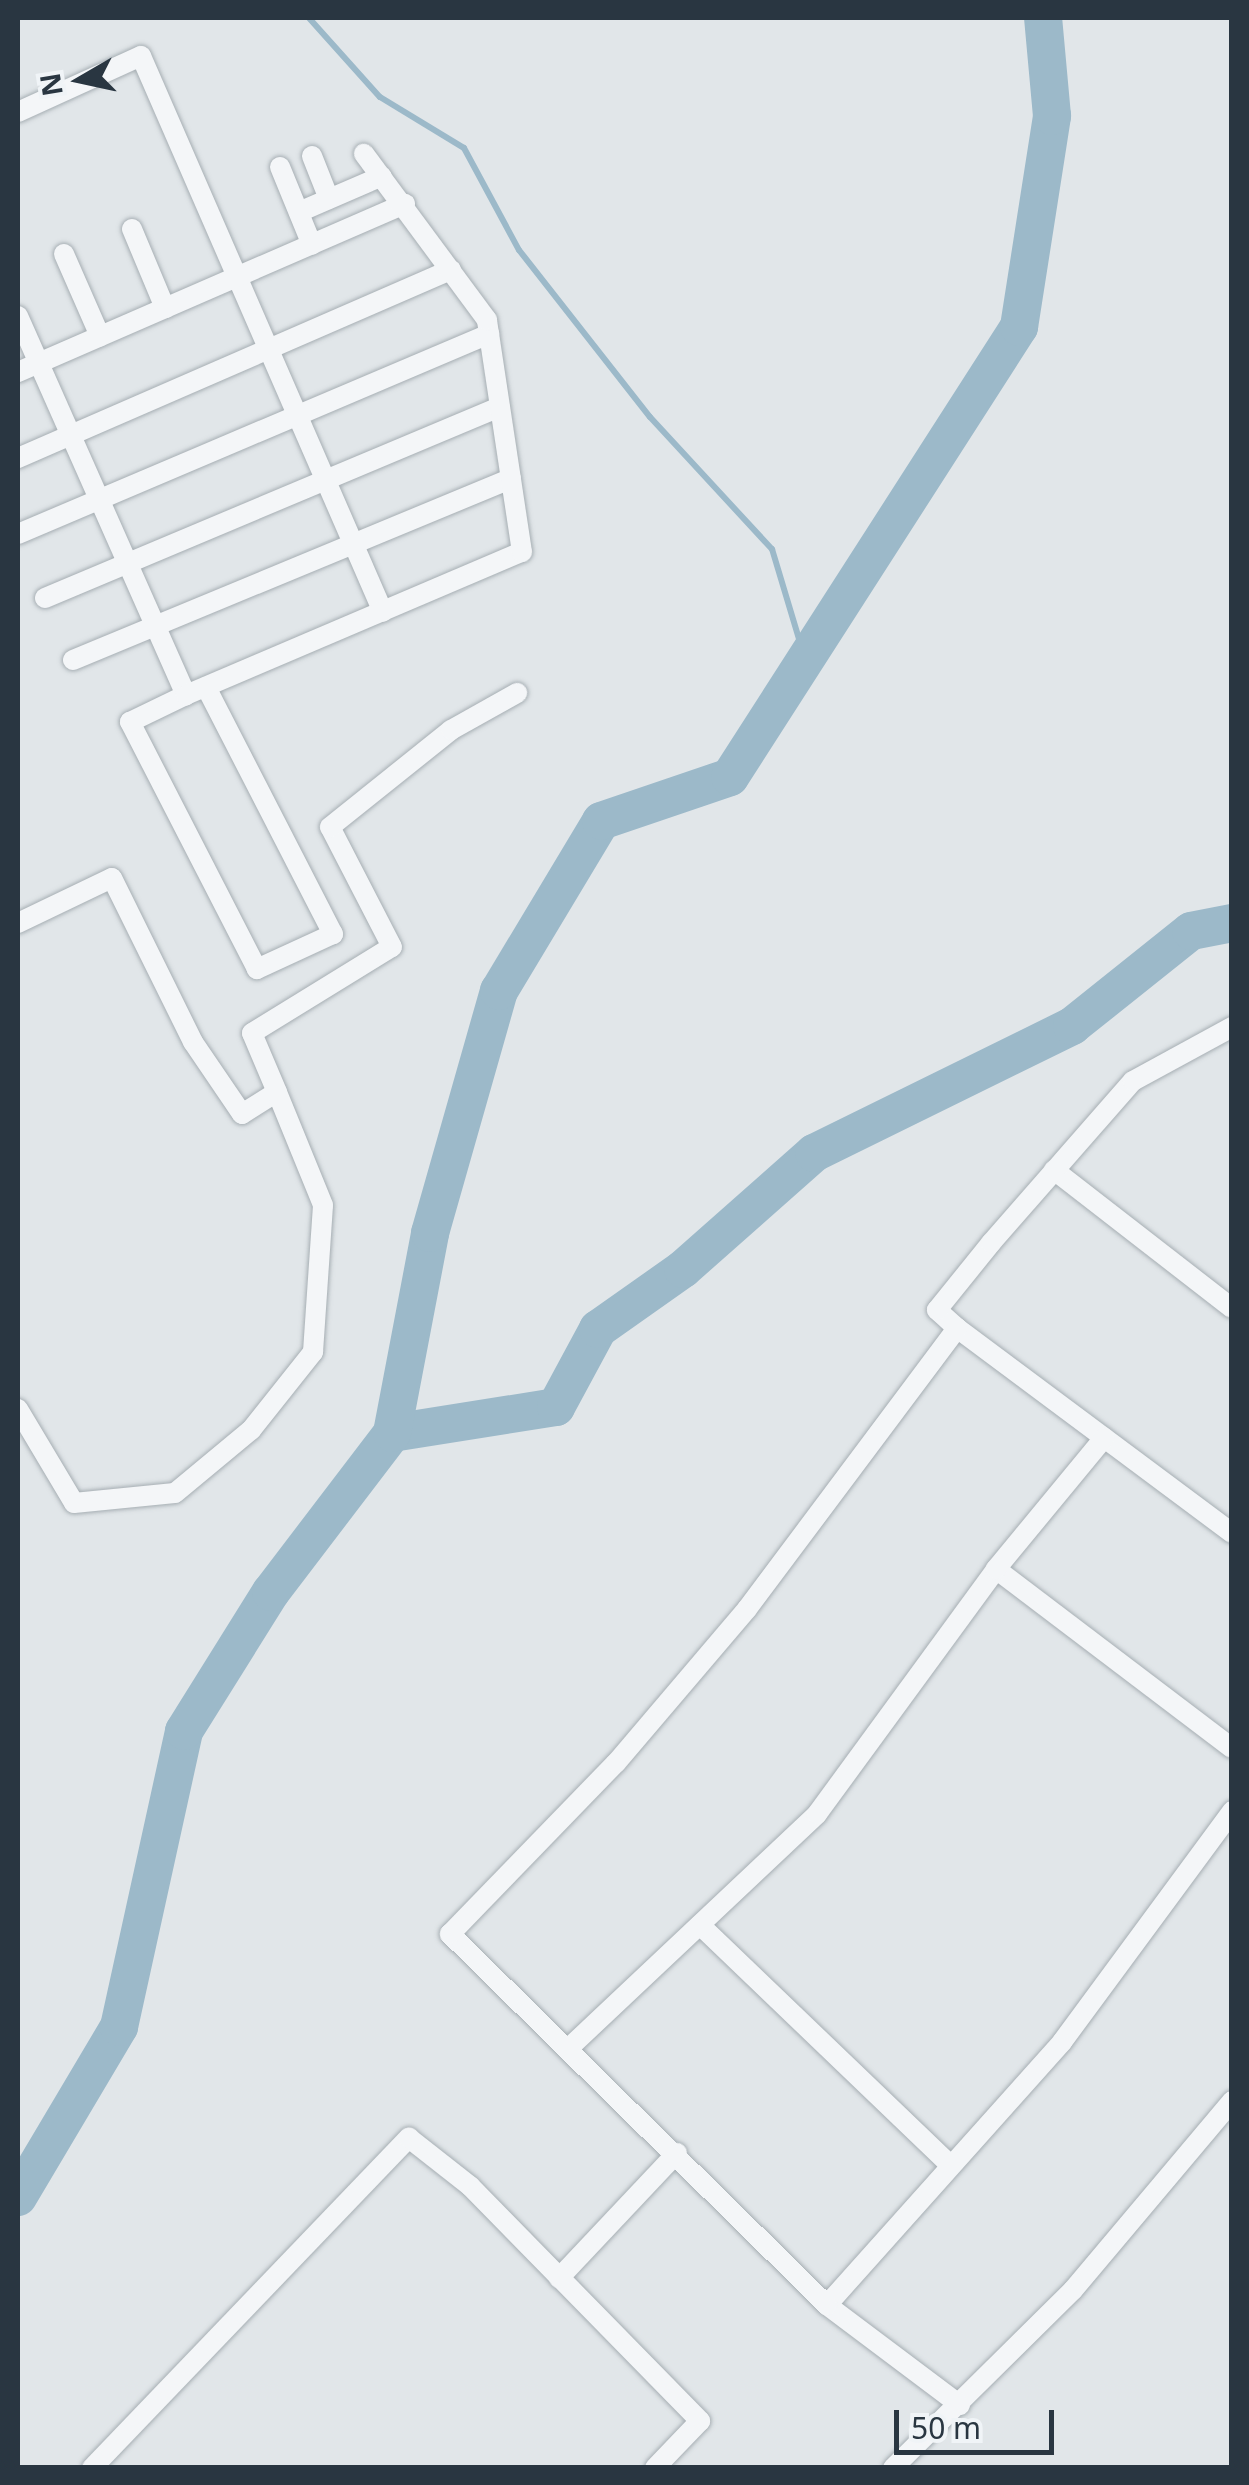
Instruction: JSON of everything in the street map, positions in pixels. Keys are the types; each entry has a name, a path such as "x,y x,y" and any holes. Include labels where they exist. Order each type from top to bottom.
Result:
{"street":[{"path":"18,112 141,56 383,612"},
{"path":"18,316 156,626 196,691 333,934 258,969 130,722 196,691 522,552 487,320 405,204 364,154"},
{"path":"312,156 329,199"},
{"path":"280,167 312,244"},
{"path":"299,212 382,176"},
{"path":"18,372 405,204"},
{"path":"132,228 165,308"},
{"path":"64,254 100,336"},
{"path":"18,458 451,270"},
{"path":"18,534 489,334"},
{"path":"45,598 500,407"},
{"path":"73,660 511,479"},
{"path":"18,1409 74,1502 176,1493 252,1430 313,1352 323,1205 252,1032 392,946 330,827 451,730 517,693"},
{"path":"18,923 112,878 193,1042 242,1114 276,1092"},
{"path":"1232,1027 1133,1082 937,1310 1232,1533"},
{"path":"1054,1170 1232,1308"},
{"path":"956,1328 692,1678 450,1934 571,2046 827,2305 960,2405"},
{"path":"571,2046 817,1814 996,1568 1104,1438"},
{"path":"996,1568 1232,1748"},
{"path":"827,2305 1062,2042 1232,1812"},
{"path":"700,1925 950,2164"},
{"path":"893,2468 1074,2290 1231,2103"},
{"path":"92,2468 408,2138 470,2186 700,2421 655,2468"},
{"path":"559,2278 677,2153"}],"waterway":[{"path":"309,18 380,97 464,148 519,250 650,417 772,549 805,659"},
{"path":"18,2197 119,2027 184,1731 271,1592 392,1433 430,1233 499,991 601,821 730,777 1019,327 1052,116 1043,18"},
{"path":"392,1433 556,1407 598,1329 683,1269 814,1153 1072,1026 1191,931 1232,923"}]}
